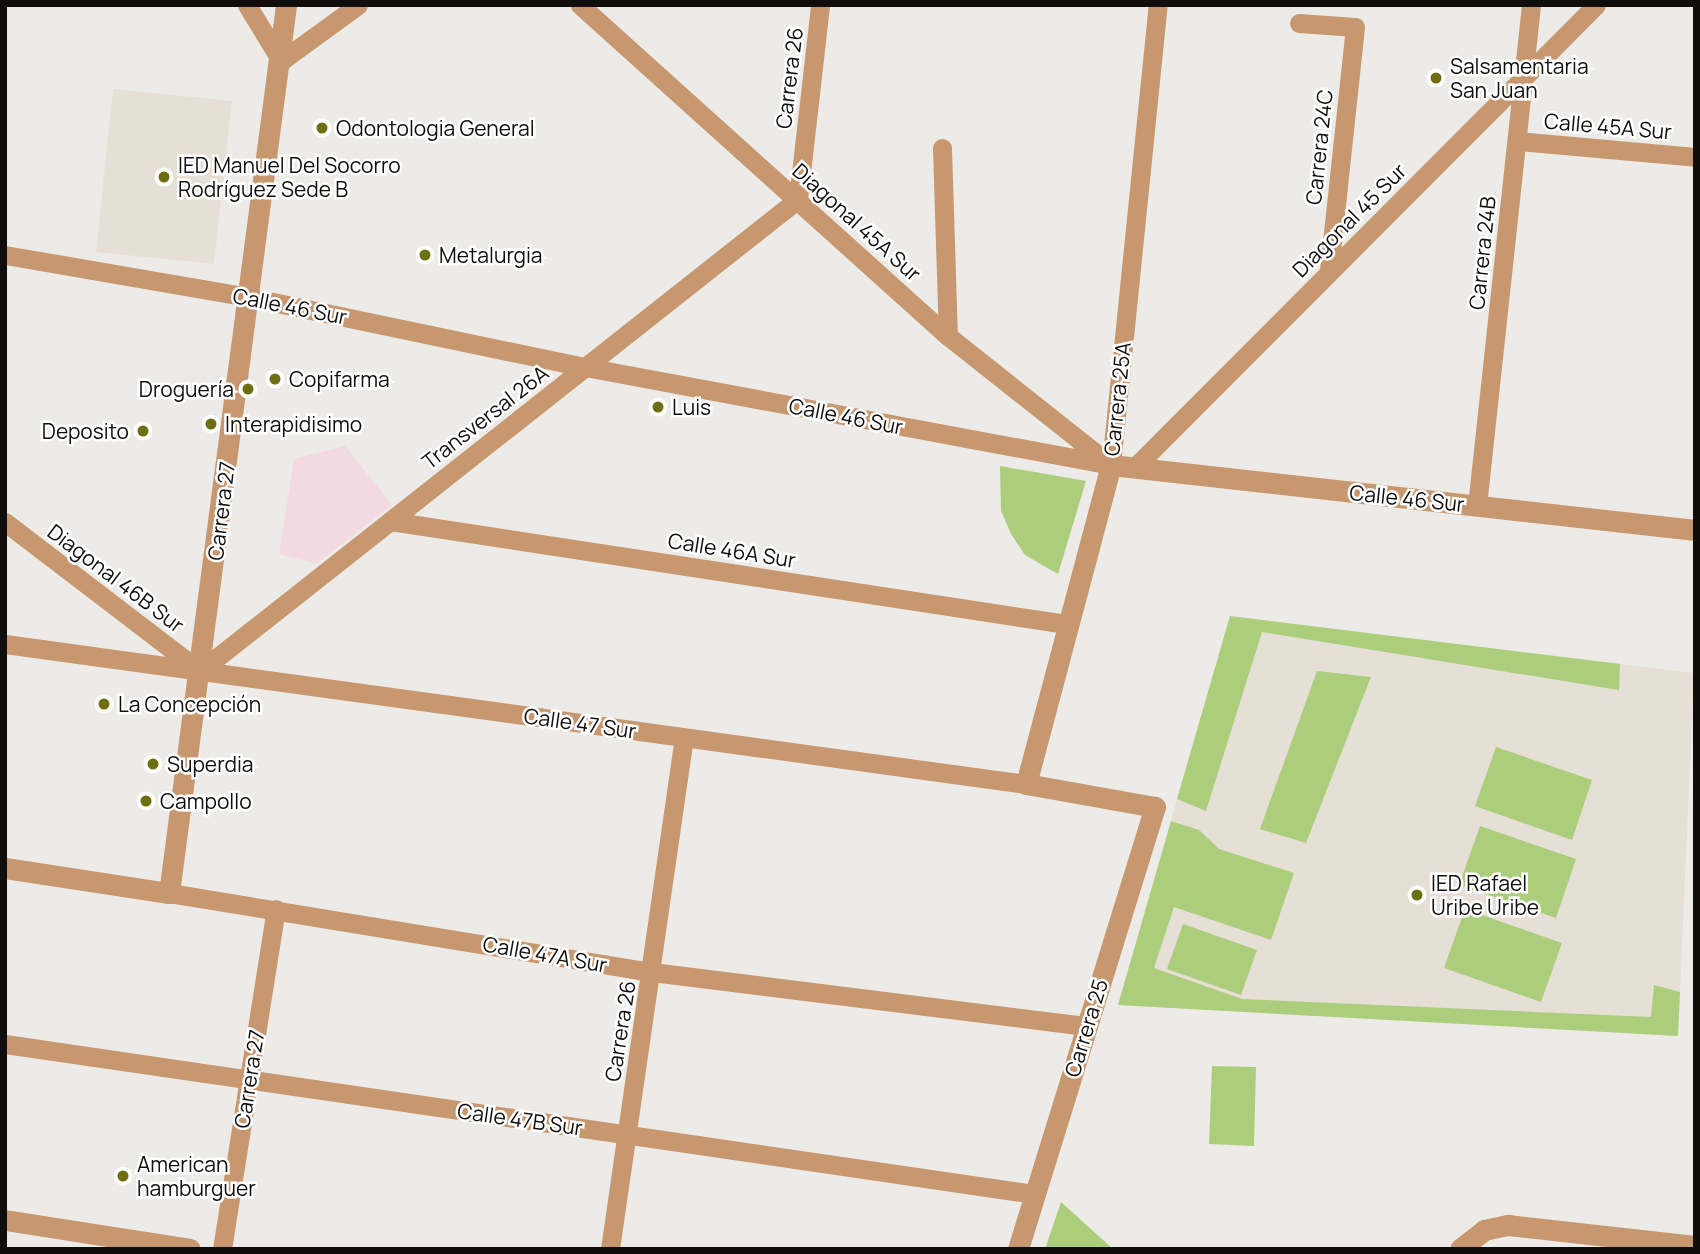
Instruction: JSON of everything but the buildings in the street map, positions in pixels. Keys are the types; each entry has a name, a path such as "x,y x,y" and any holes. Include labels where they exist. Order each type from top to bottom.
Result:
{"street":[{"path":"247,5 281,61 358,5"},
{"name":"Carrera 27","path":"169,892 281,61 286,5"},
{"name":"Diagonal 45A Sur","path":"580,5 798,198 948,336 1111,465"},
{"name":"Carrera 26","path":"798,198 820,5"},
{"name":"Carrera 25A","path":"1026,784 1066,624 1111,465 1158,5"},
{"name":"Carrera 24B","path":"1478,506 1531,5"},
{"name":"Diagonal 45 Sur","path":"1134,468 1596,5"},
{"name":"Carrera 24C","path":"1298,23 1355,27 1329,272"},
{"name":"Calle 45A Sur","path":"1517,141 1695,157"},
{"path":"942,148 948,336"},
{"name":"Transversal 26A","path":"200,671 798,198"},
{"name":"Calle 46 Sur","path":"5,255 249,297 585,367 1111,465 1695,530"},
{"name":"Calle 46A Sur","path":"390,521 1066,624"},
{"name":"Diagonal 46B Sur","path":"5,522 200,671"},
{"name":"Calle 47 Sur","path":"5,644 1026,784 1155,807"},
{"name":"Carrera 26","path":"610,1249 684,737"},
{"name":"Carrera 25","path":"1018,1249 1155,807"},
{"name":"Calle 47A Sur","path":"5,868 276,909 652,972 1086,1027"},
{"name":"Carrera 27","path":"222,1249 276,909"},
{"name":"Calle 47B Sur","path":"5,1044 1034,1194"},
{"path":"5,1220 190,1249"},
{"path":"1460,1249 1484,1230 1508,1225 1695,1246"}],"shaded area":[{"name":"IED Manuel Del Socorro Rodríguez Sede B","path":"113,89 232,101 214,264 96,252"},
{"path":"345,446 392,505 316,564 279,554 294,459"},
{"name":"IED Rafael Uribe Uribe","path":"1230,616 1694,673 1678,1036 1118,1005"}],"green space":[{"path":"1000,466 1086,481 1058,574 1025,555 1011,534 1001,511"},
{"path":"1230,616 1620,664 1619,690 1262,632 1206,811 1177,799"},
{"path":"1317,671 1371,677 1306,843 1260,829"},
{"path":"1496,747 1592,780 1572,840 1475,806"},
{"path":"1171,821 1199,830 1219,849 1294,873 1271,940 1174,907 1154,968 1242,999 1651,1017 1654,985 1680,992 1678,1036 1118,1005"},
{"path":"1480,826 1576,859 1556,918 1459,885"},
{"path":"1465,909 1562,943 1541,1002 1444,968"},
{"path":"1183,924 1257,950 1241,995 1167,969"},
{"path":"1212,1066 1256,1067 1254,1146 1209,1144"},
{"path":"1061,1202 1113,1249 1045,1249"}],"place":[{"name":"Salsamentaria San Juan","path":"1436,78"},
{"name":"Odontologia General","path":"322,128"},
{"name":"IED Manuel Del Socorro Rodríguez Sede B","path":"164,177"},
{"name":"Metalurgia","path":"425,255"},
{"name":"Copifarma","path":"275,379"},
{"name":"Droguería","path":"248,389"},
{"name":"Luis","path":"658,407"},
{"name":"Interapidisimo","path":"211,424"},
{"name":"Deposito","path":"143,431"},
{"name":"La Concepción","path":"104,704"},
{"name":"Superdia","path":"153,764"},
{"name":"Campollo","path":"146,801"},
{"name":"IED Rafael Uribe Uribe","path":"1417,895"},
{"name":"American hamburguer","path":"123,1176"}]}
